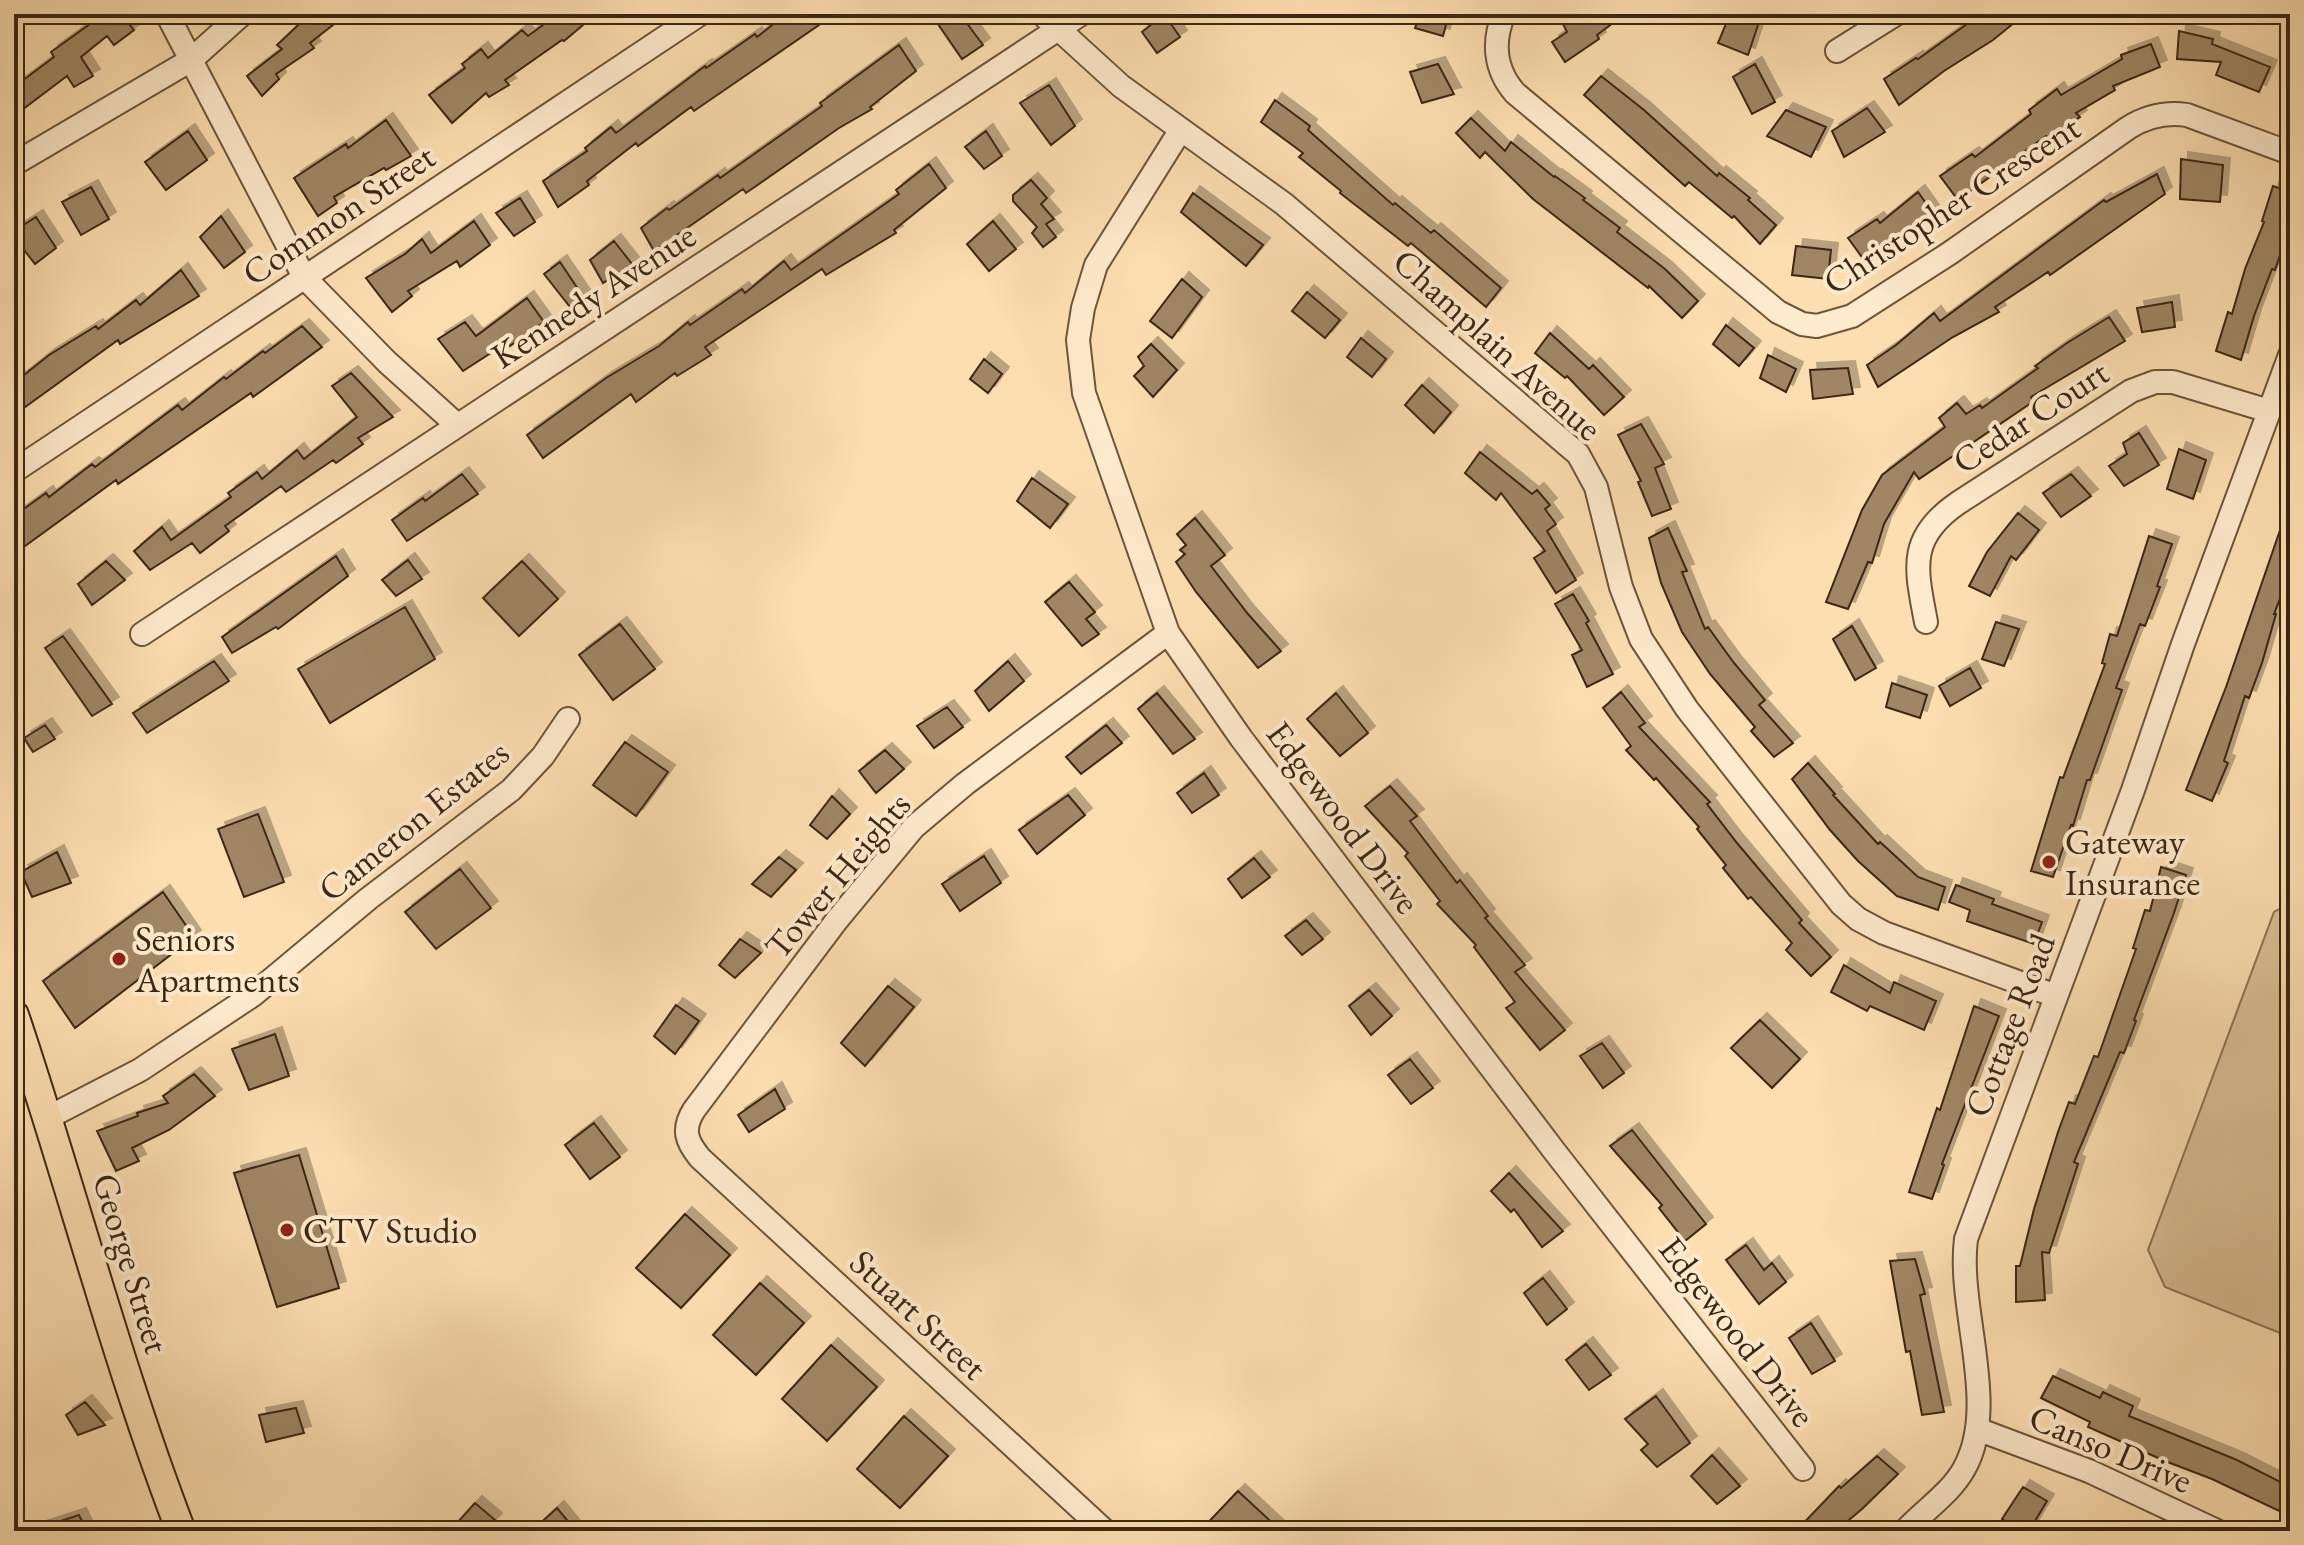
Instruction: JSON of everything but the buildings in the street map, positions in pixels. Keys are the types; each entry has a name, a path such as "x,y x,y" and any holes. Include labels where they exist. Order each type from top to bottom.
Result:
{"main road":[{"name":"George Street","path":"14,1015 49,1117 113,1339 181,1531"}],"street":[{"path":"167,14 304,277 387,362 457,425"},
{"path":"14,164 191,60 242,14"},
{"name":"Common Street","path":"14,471 700,14"},
{"name":"Kennedy Avenue","path":"142,634 457,425 1050,22 1081,14"},
{"name":"Christopher Crescent","path":"1504,14 1497,35 1497,56 1504,78 1515,93 1778,312 1809,326 1824,326 1852,316 1950,253 2128,128 2148,118 2173,113 2187,115 2290,153"},
{"path":"1837,51 1896,14"},
{"name":"Champlain Avenue","path":"1050,22 1121,86 1284,204 1578,454 1596,487 1621,587 1641,639 1687,709 1841,904 1858,919 1884,933 2056,996"},
{"name":"Edgewood Drive","path":"1180,131 1096,265 1083,308 1078,340 1084,393 1168,633 1241,738 1555,1152 1803,1469"},
{"name":"Cottage Road","path":"1905,1531 1951,1487 1968,1461 1977,1429 1975,1369 1964,1266 1966,1239 2290,355"},
{"name":"Cedar Court","path":"1926,622 1917,572 1918,559 1936,520 2131,391 2155,382 2173,382 2269,411"},
{"name":"Tower Heights","path":"690,1144 686,1127 694,1110 837,920 914,827 1003,754 1168,633"},
{"name":"Cameron Estates","path":"49,1117 140,1070 253,995 368,899 511,790 543,756 568,719"},
{"name":"Stuart Street","path":"690,1144 700,1158 1105,1531"},
{"name":"Canso Drive","path":"1977,1429 2089,1471 2217,1531"}],"shaded area":[{"path":"2290,903 2290,1337 2165,1287 2148,1250 2274,912"}],"place":[{"name":"Gateway Insurance","path":"2049,862"},
{"name":"Seniors Apartments","path":"119,959"},
{"name":"CTV Studio","path":"287,1230"}]}
